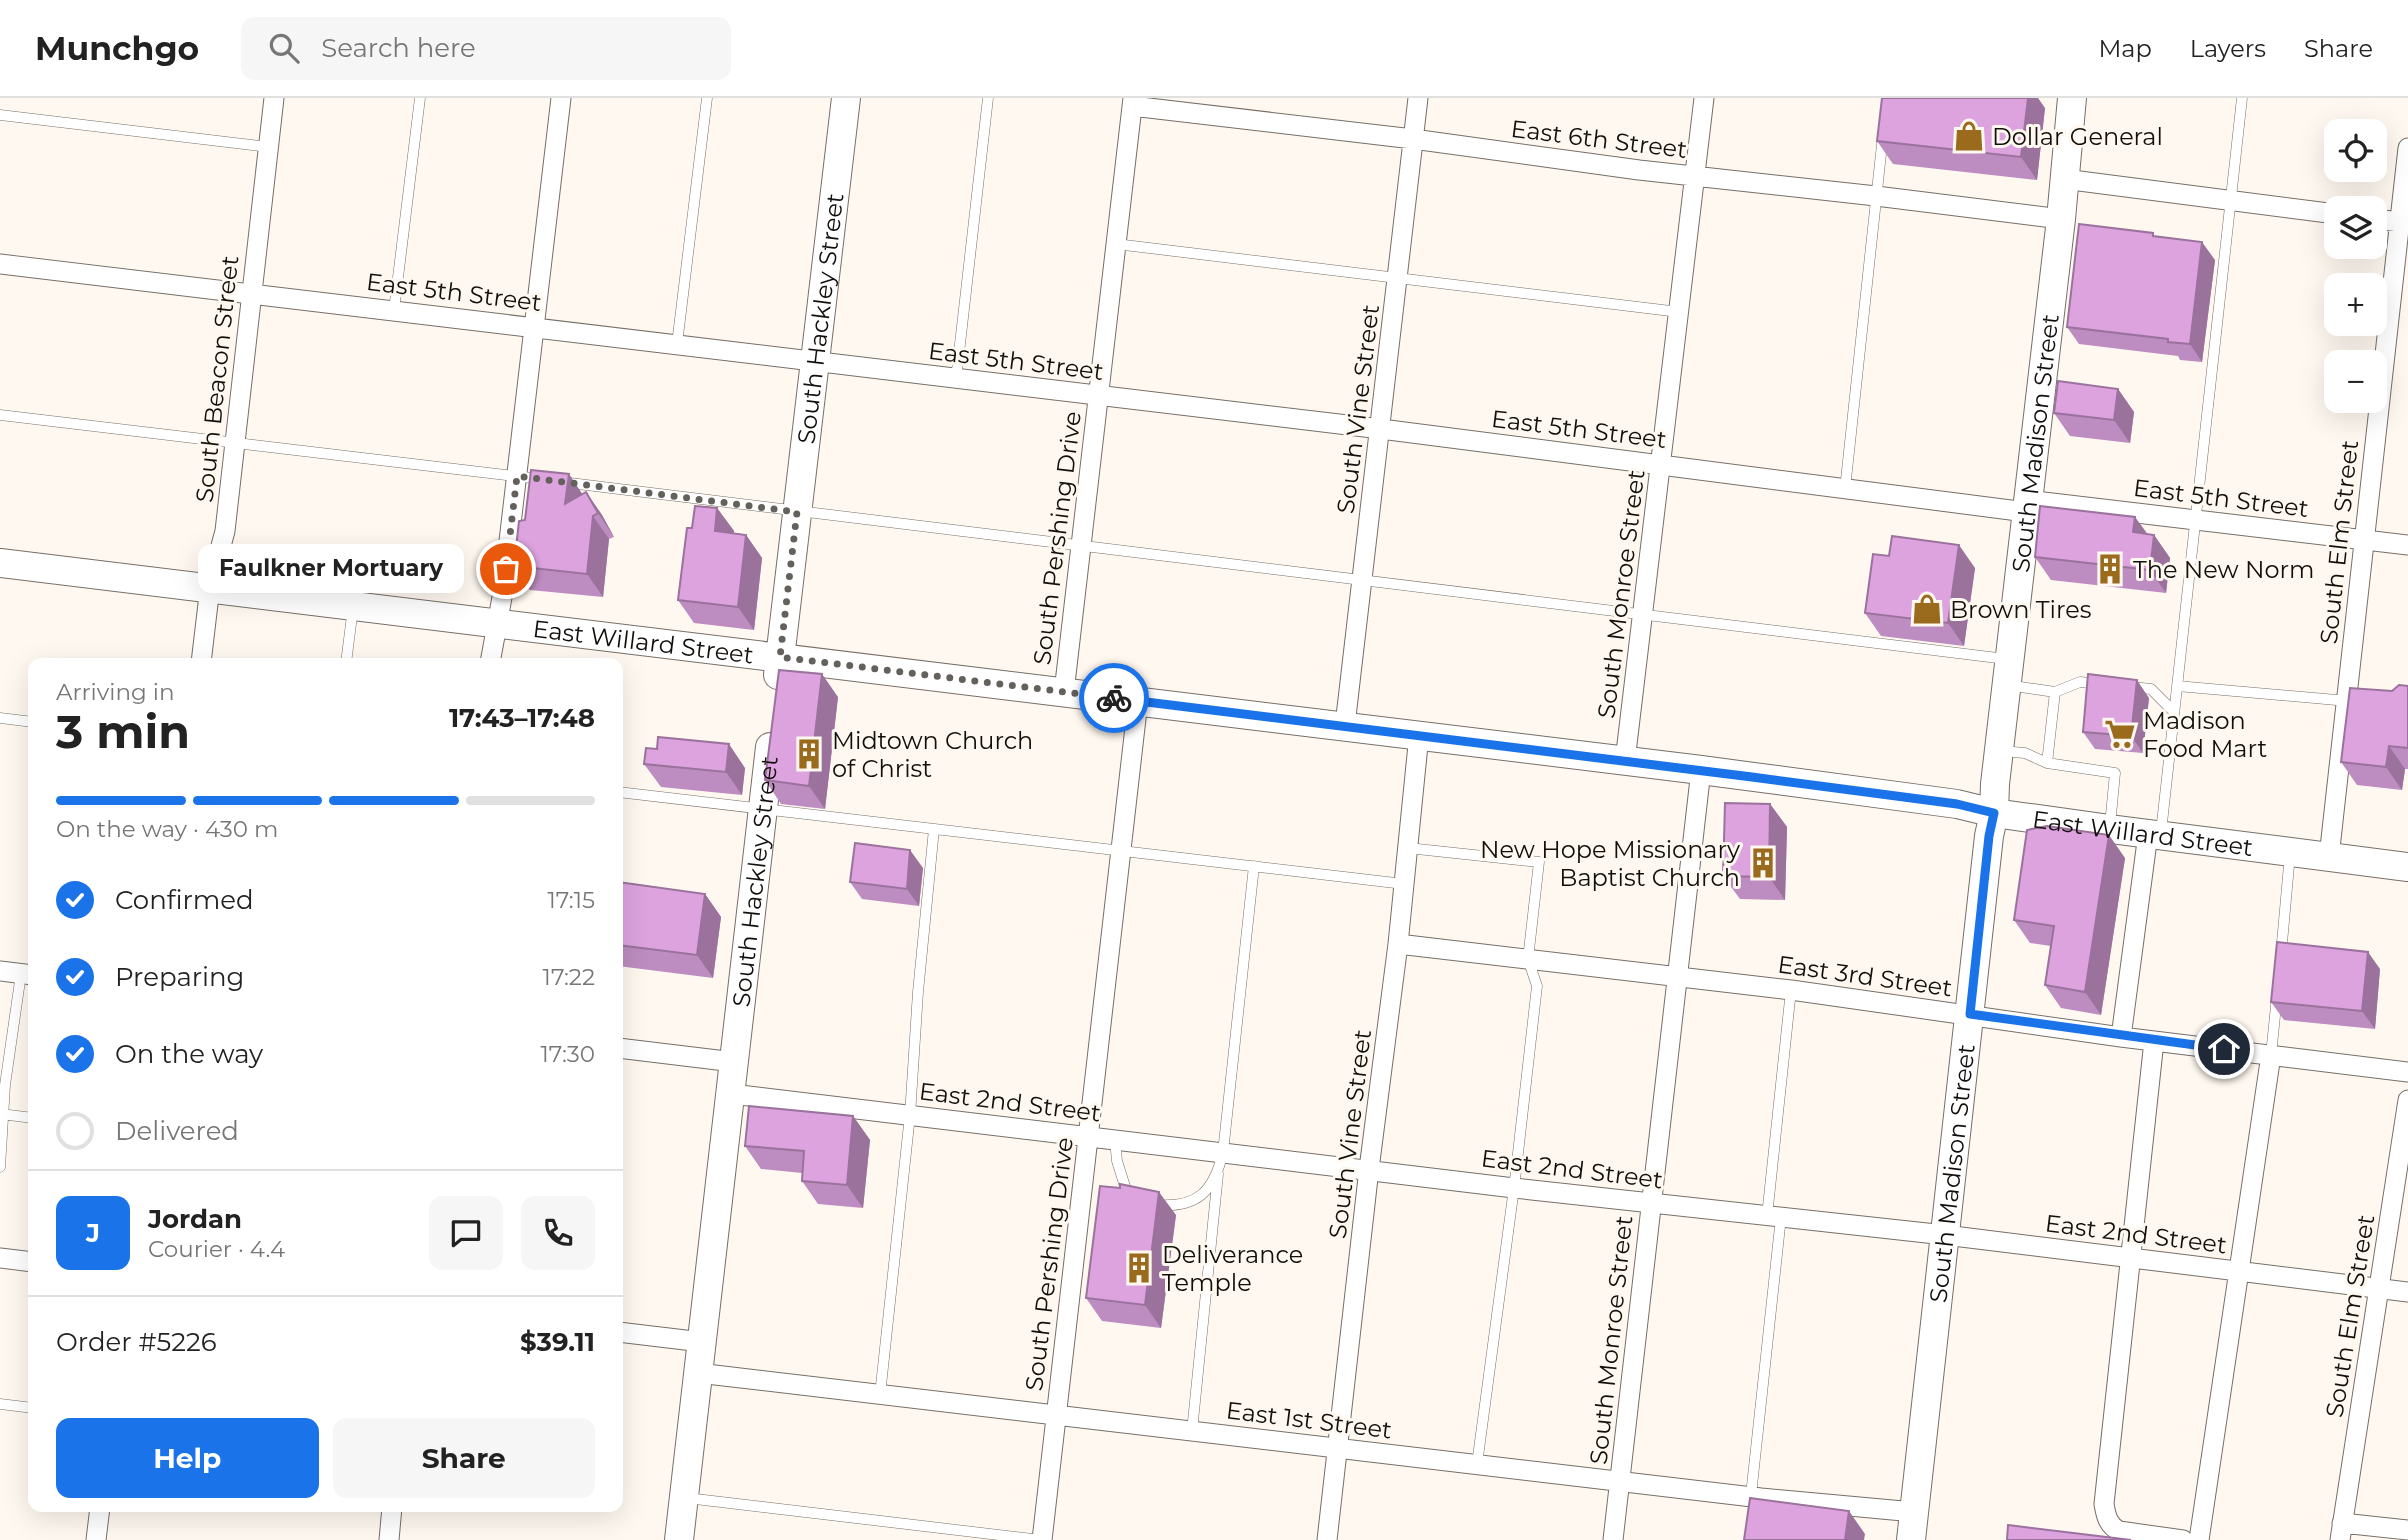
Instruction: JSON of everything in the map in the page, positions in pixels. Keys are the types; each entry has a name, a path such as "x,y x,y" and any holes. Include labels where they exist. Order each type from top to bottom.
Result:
{"street":[{"name":"South Beacon Street","path":"202,658 210,587 225,531 274,98"},
{"path":"491,658 503,592 561,98"},
{"name":"South Hackley Street","path":"679,1540 846,98"},
{"name":"South Vine Street","path":"1345,725 1418,98"},
{"name":"South Monroe Street","path":"1625,761 1704,98"},
{"name":"South Madison Street","path":"1913,1526 2072,98"},
{"name":"East 6th Street","path":"1133,102 1639,170 2060,219"},
{"name":"South Pershing Drive","path":"1063,692 1133,102"},
{"name":"South Elm Street","path":"2329,857 2351,701 2364,540 2404,223 2408,148"},
{"path":"2064,180 2324,213"},
{"name":"East 5th Street","path":"0,264 1381,429 1845,490 2194,520 2408,545"},
{"name":"East Willard Street","path":"0,563 1345,725 1957,804 1994,813 2408,867"},
{"name":"South Pershing Drive","path":"1042,1540 1138,701"},
{"name":"South Vine Street","path":"1327,1540 1369,1169 1398,944 1419,735"},
{"name":"South Monroe Street","path":"1613,1540 1701,770"},
{"path":"2121,1037 2154,835"},
{"name":"East 3rd Street","path":"1398,944 1791,990 2121,1037 2408,1072"},
{"path":"0,971 27,975"},
{"path":"2154,1041 2104,1504 2112,1527 2119,1531 2183,1540"},
{"path":"623,1049 734,1062"},
{"path":"2199,1540 2271,1055"},
{"name":"East 2nd Street","path":"732,1094 1514,1188 1945,1235 2408,1292"},
{"name":"South Elm Street","path":"2341,1531 2408,1100"},
{"path":"0,1258 28,1261"},
{"path":"623,1333 702,1342"},
{"name":"East 1st Street","path":"698,1373 1620,1481 1913,1526"},
{"path":"96,1540 99,1512"},
{"path":"388,1540 392,1512"},
{"path":"2341,1531 2408,1530"}],"lane":[{"path":"394,310 420,98"},
{"path":"677,344 707,98"},
{"path":"956,379 988,98"},
{"path":"2154,835 2174,712 2242,98"},
{"path":"0,115 269,147"},
{"path":"1845,490 1884,124"},
{"path":"1116,244 1679,312"},
{"path":"0,415 1643,614 2008,672 2055,692 2080,682 2151,689 2174,712"},
{"path":"347,658 353,605"},
{"path":"2177,686 2351,701"},
{"path":"2047,763 2055,692"},
{"path":"0,718 28,721"},
{"path":"1999,751 2025,753 2047,763 2115,773 2110,829"},
{"path":"623,793 1404,884"},
{"path":"880,1395 910,1115 918,992 934,829"},
{"path":"1408,848 1539,862 1528,959 1537,986 1514,1188 1477,1464"},
{"path":"2281,962 2290,852"},
{"path":"1192,1431 1218,1174 1223,1152 1254,866"},
{"path":"0,1167 5,1085 27,975"},
{"path":"2271,1055 2278,988"},
{"path":"1757,1500 1791,990"},
{"path":"2,1114 28,1117"},
{"path":"1115,1140 1117,1161 1126,1195 1139,1202 1181,1205 1194,1201 1218,1174"},
{"path":"0,1404 28,1407"},
{"path":"684,1497 1042,1540"}],"building":[{"name":"Dollar General","path":"1882,98 2028,98 2021,157 1877,141"},
{"path":"2079,224 2202,242 2190,344 2067,327"},
{"path":"2058,381 2118,389 2114,420 2054,413"},
{"path":"531,470 569,474 565,504 586,492 598,513 593,516 587,574 514,566 519,521 525,520"},
{"path":"695,506 717,508 715,531 746,535 738,607 678,600 687,528 692,528"},
{"path":"2040,506 2135,517 2133,532 2154,535 2150,570 2035,557"},
{"path":"1892,536 1959,545 1948,623 1865,613 1873,554 1889,556"},
{"path":"779,670 822,674 809,786 765,780"},
{"path":"2088,674 2137,680 2131,736 2083,732"},
{"path":"2399,685 2408,686 2408,748 2389,746 2386,767 2341,762 2350,688 2392,691"},
{"path":"658,737 729,744 726,772 644,764 646,748 657,749"},
{"path":"1725,803 1770,804 1769,877 1723,876"},
{"path":"2047,826 2109,835 2085,992 2045,985 2054,926 2014,920 2027,830"},
{"path":"855,843 910,850 907,889 850,882"},
{"path":"623,883 705,894 697,955 623,946"},
{"path":"2277,942 2368,952 2362,1011 2271,1002"},
{"path":"749,1106 853,1116 847,1185 802,1181 804,1151 745,1146"},
{"path":"1120,1184 1159,1192 1145,1305 1086,1298 1100,1186 1120,1188"},
{"path":"1750,1498 1849,1511 1845,1540 1744,1540"},
{"path":"2008,1525 2131,1540 2007,1540"}],"way so far":[{"path":"506,569 517,476 797,512 780,657 1114,698"}],"place":[{"name":"Dollar General","path":"1969,136"},
{"name":"Faulkner Mortuary","path":"506,569"},
{"name":"The New Norm","path":"2110,569"},
{"name":"Brown Tires","path":"1927,609"},
{"name":"Madison Food Mart","path":"2120,734"},
{"name":"Midtown Church of Christ","path":"809,754"},
{"name":"New Hope Missionary Baptist Church","path":"1763,863"},
{"name":"Deliverance Temple","path":"1139,1268"}],"route":[{"path":"1114,698 1752,777 1957,804 1994,813 1989,836 1970,1014 2121,1037 2224,1049"}]}
